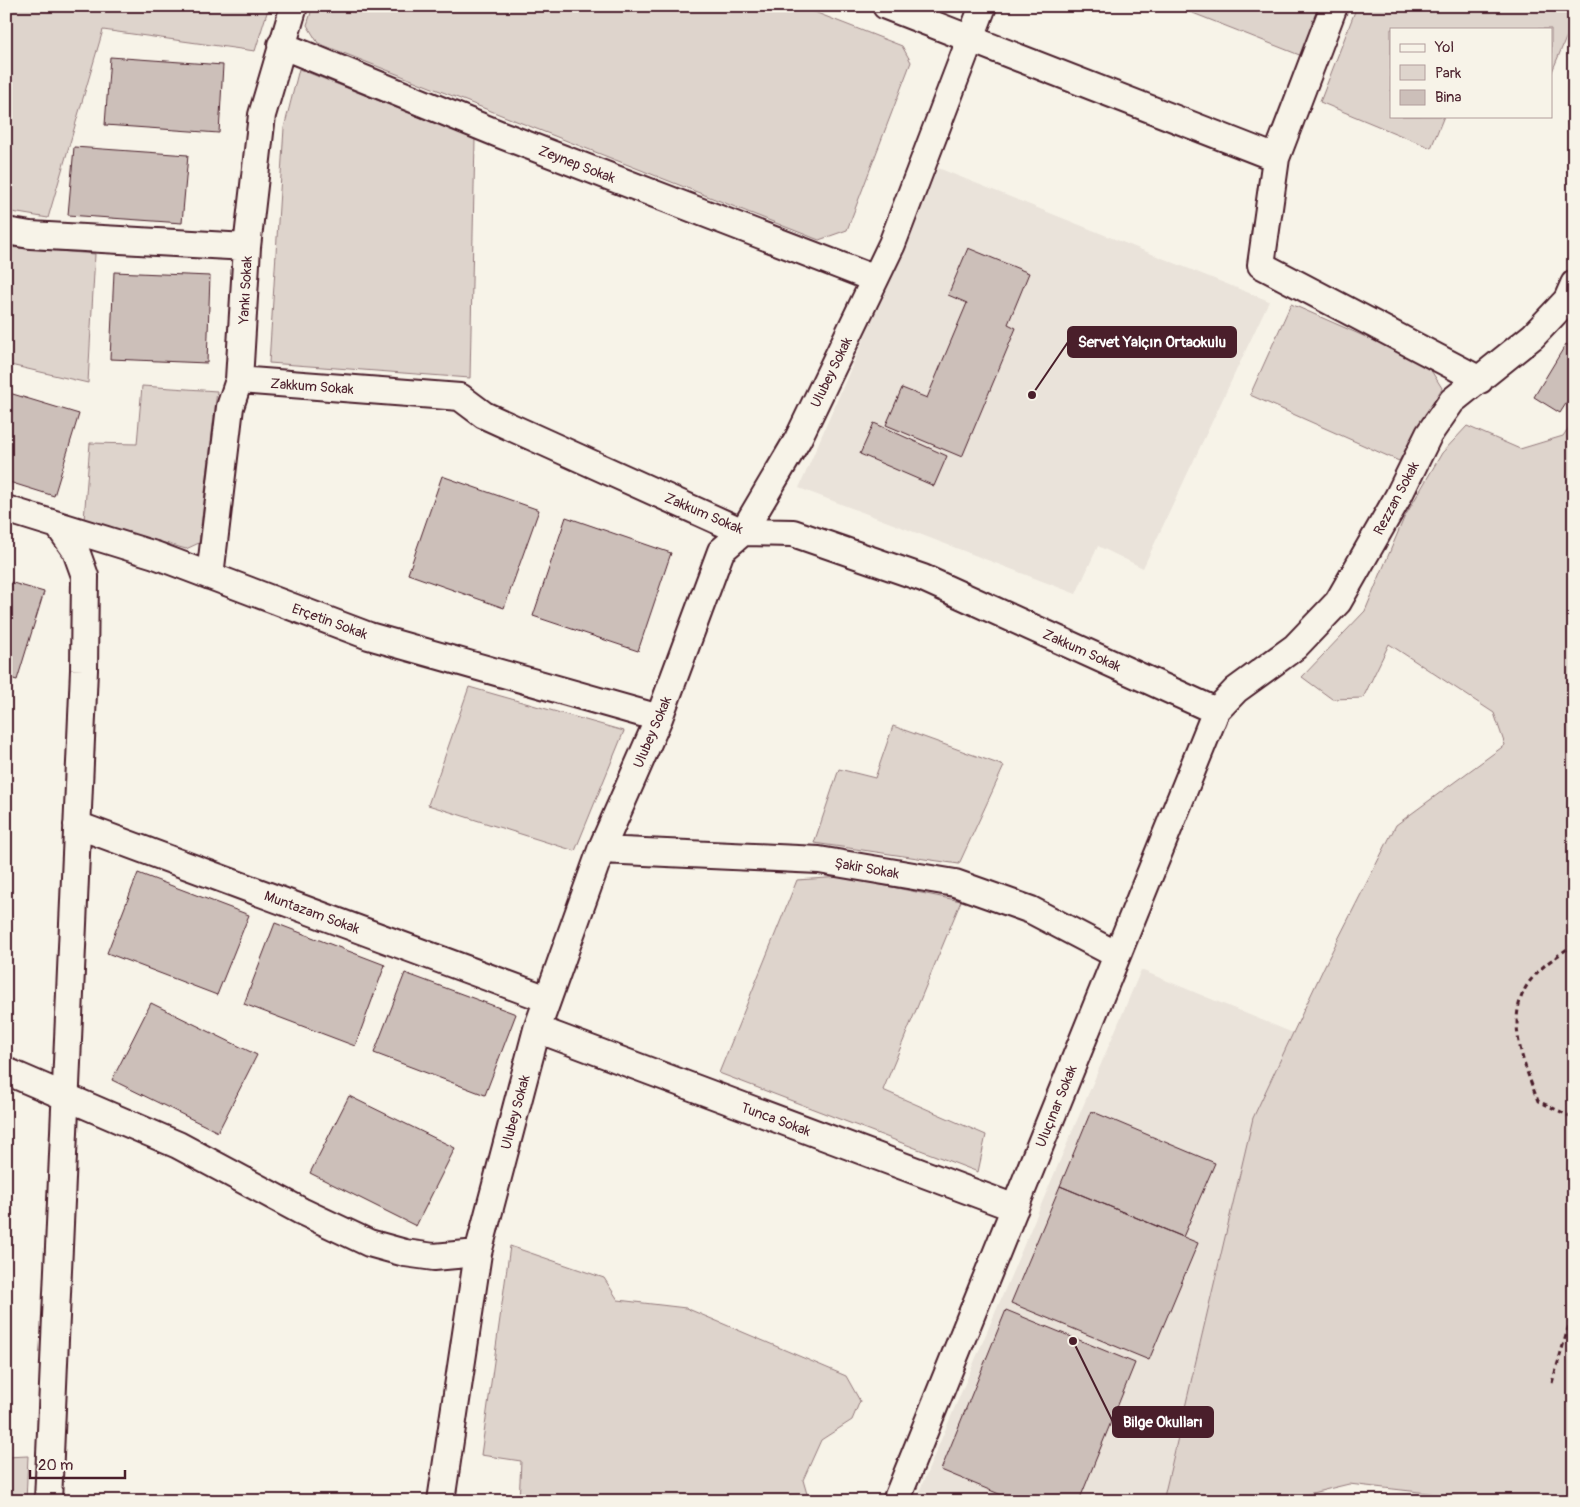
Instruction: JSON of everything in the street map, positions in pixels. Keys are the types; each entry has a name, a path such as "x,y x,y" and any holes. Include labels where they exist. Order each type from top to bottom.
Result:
{"street":[{"name":"Yankı Sokak","path":"210,576 230,407 240,380 248,246 262,114 294,6"},
{"path":"886,6 1276,158"},
{"name":"Ulubey Sokak","path":"439,1500 478,1253 537,1029 601,850 659,718 721,552 743,532 798,440 892,244 983,6"},
{"path":"1334,6 1276,158 1260,265 1480,380"},
{"name":"Zeynep Sokak","path":"281,45 484,128 875,279"},
{"path":"6,231 30,235 248,246"},
{"name":"Rezzan Sokak","path":"1216,711 1236,690 1295,647 1338,602 1398,497 1429,434 1452,401 1533,336 1572,296"},
{"name":"Zakkum Sokak","path":"240,380 460,397 484,415 743,532 793,533 923,578 1216,711"},
{"name":"Erçetin Sokak","path":"6,509 155,555 369,636 659,718"},
{"path":"48,1501 64,1096 84,670 85,576 76,552 58,525"},
{"name":"Uluçınar Sokak","path":"896,1501 1216,711"},
{"name":"Muntazam Sokak","path":"77,825 547,1000"},
{"name":"Şakir Sokak","path":"601,850 819,860 955,883 1031,910 1117,955"},
{"name":"Tunca Sokak","path":"537,1029 1015,1208"},
{"path":"6,1071 178,1145 301,1211 369,1243 405,1253 434,1256 478,1253"}],"path":[{"path":"1574,944 1534,975 1519,1000 1517,1034 1524,1064 1538,1101 1574,1118"},
{"path":"1552,1383 1574,1308"}],"shaded area":[{"path":"938,168 1269,301 1143,568 1098,546 1076,594 799,488"},
{"path":"1141,970 1293,1033 1253,1118 1163,1501 915,1501"}],"green space":[{"path":"6,6 269,6 255,51 103,30 48,218 6,211"},
{"path":"313,6 799,6 902,46 911,62 847,230 819,240 318,43 307,25"},
{"path":"1175,6 1321,6 1302,56"},
{"path":"1357,6 1574,6 1574,19 1552,72 1552,28 1390,28 1390,118 1443,118 1431,148 1320,102"},
{"path":"299,69 475,139 470,378 269,363 284,128"},
{"path":"6,247 95,254 88,383 6,364"},
{"path":"1291,304 1427,364 1442,388 1399,461 1250,395"},
{"path":"142,386 217,391 199,543 186,549 84,520 90,443 137,444"},
{"path":"1574,420 1574,1501 1499,1501 1349,1484 1279,1501 1163,1501 1253,1118 1325,965 1396,825 1505,745 1494,713 1389,644 1363,698 1332,699 1302,677 1365,611 1404,518 1442,453 1467,426 1520,449 1563,436"},
{"path":"469,687 624,731 575,851 428,805"},
{"path":"893,726 1004,766 959,864 814,843 839,769 875,778"},
{"path":"842,877 961,901 883,1090 986,1135 978,1172 719,1073 797,880"},
{"path":"510,1246 604,1278 618,1300 686,1308 846,1376 860,1401 852,1420 821,1440 803,1480 809,1501 519,1501 521,1461 481,1455"},
{"path":"28,1456 26,1501 6,1501 6,1457"}],"building":[{"path":"110,57 223,65 219,133 105,125"},
{"path":"74,147 188,155 182,223 68,215"},
{"path":"968,248 1029,273 1008,324 1016,328 962,457 886,425 902,388 927,398 967,303 948,295"},
{"path":"114,272 210,276 207,363 110,359"},
{"path":"1566,344 1574,349 1574,391 1560,413 1534,397"},
{"path":"6,392 79,414 54,496 6,481"},
{"path":"874,423 947,456 934,486 860,454"},
{"path":"442,476 539,510 504,608 408,574"},
{"path":"566,517 671,553 638,651 533,616"},
{"path":"6,581 44,592 17,680 6,677"},
{"path":"138,873 249,915 217,995 107,953"},
{"path":"275,923 385,965 355,1046 244,1004"},
{"path":"405,973 516,1014 485,1095 374,1053"},
{"path":"151,1003 257,1055 218,1132 112,1080"},
{"path":"349,1096 455,1148 416,1226 310,1173"},
{"path":"1091,1111 1215,1163 1183,1237 1060,1186"},
{"path":"1060,1186 1198,1243 1149,1360 1011,1303"},
{"path":"1006,1310 1135,1363 1079,1501 1016,1501 941,1470"}],"place":[{"name":"Servet Yalçın Ortaokulu","path":"1032,395"},
{"name":"Bilge Okulları","path":"1073,1341"}]}
